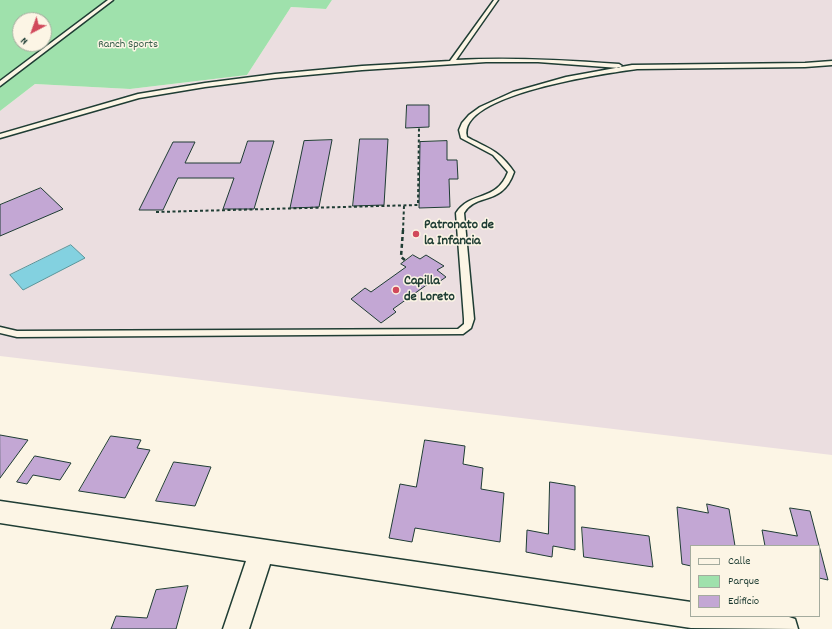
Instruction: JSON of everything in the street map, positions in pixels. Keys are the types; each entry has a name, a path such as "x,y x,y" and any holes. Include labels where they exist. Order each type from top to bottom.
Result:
{"street":[{"path":"0,512 690,615"},
{"path":"236,629 262,550"},
{"path":"705,617 785,629"}],"lane":[{"path":"0,84 111,0"},
{"path":"451,63 496,0"},
{"path":"0,136 119,101 166,90 275,76 362,68 530,60 637,67 806,65 832,63"},
{"path":"0,330 16,334 460,332 468,326 469,319 460,213 466,205 502,190 510,179 511,172 504,161 497,155 487,148 471,143 464,138 462,130 467,120 487,106 520,91 539,85 602,72 637,67"}],"path":[{"path":"156,212 418,205 419,128"},
{"path":"404,206 401,257 406,261"}],"shaded area":[{"name":"Patronato de la Infancia","path":"332,0 832,0 832,455 0,356 0,111 35,84 130,89 247,75 291,7 326,9"}],"green space":[{"name":"Ranch Sports","path":"0,0 332,0 326,9 291,7 247,75 130,89 35,84 0,111"}],"water":[{"path":"71,245 85,258 23,290 10,275"}],"building":[{"path":"407,105 429,105 429,127 406,128"},
{"path":"360,139 388,139 384,205 353,206"},
{"path":"332,140 319,207 290,208 304,141"},
{"path":"248,141 274,141 254,209 223,209 234,178 178,178 163,210 139,210 173,142 195,142 185,163 240,163"},
{"path":"447,141 447,160 457,160 458,179 449,179 450,207 419,208 420,142"},
{"path":"41,188 63,209 0,236 0,205"},
{"name":"Capilla de Loreto","path":"413,255 420,259 426,255 444,266 437,270 446,277 436,284 432,281 393,309 396,312 381,323 351,299 365,288 371,292 406,267 401,264"},
{"path":"0,435 28,440 0,478"},
{"path":"111,436 141,440 137,448 150,450 125,498 79,491"},
{"path":"425,440 465,446 463,464 483,468 481,489 504,493 500,542 415,528 412,542 389,538 400,484 416,487"},
{"path":"35,456 71,463 60,480 33,475 27,484 17,482"},
{"path":"174,462 211,467 195,506 156,501"},
{"path":"550,482 575,486 575,550 553,546 552,557 526,552 527,530 548,534"},
{"path":"707,504 729,509 735,545 690,545 690,566 682,564 677,507 708,513"},
{"path":"790,508 810,511 819,545 765,545 762,530 797,536"},
{"path":"582,527 649,536 653,567 584,557"},
{"path":"820,549 828,580 820,578"},
{"path":"188,586 176,629 111,629 116,616 147,618 156,590"}],"place":[{"name":"Patronato de la Infancia","path":"416,234"},
{"name":"Capilla de Loreto","path":"396,290"}]}
